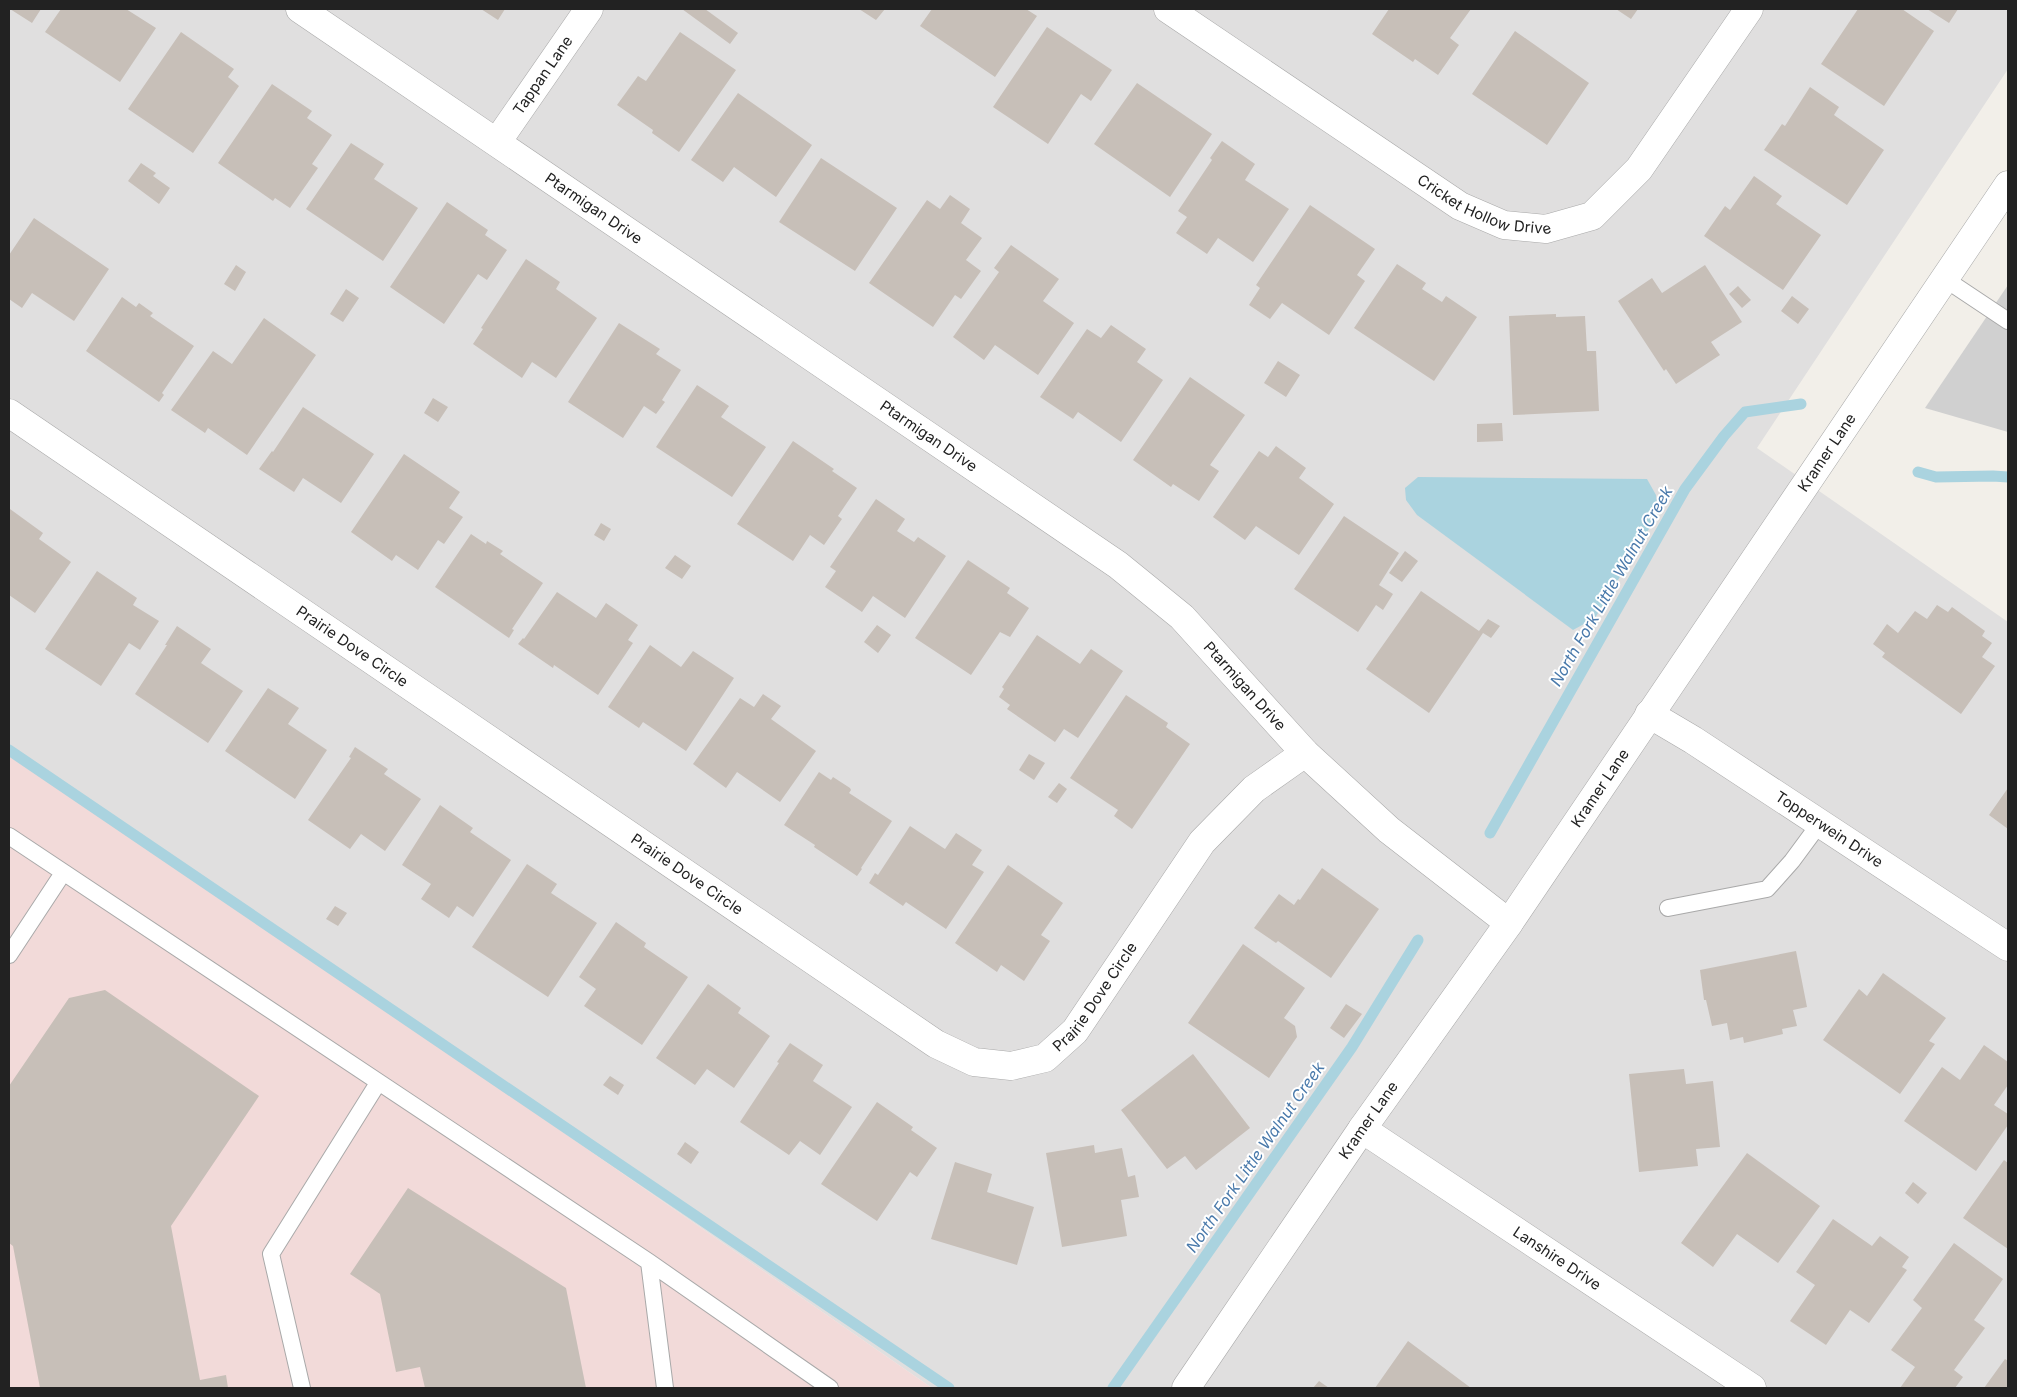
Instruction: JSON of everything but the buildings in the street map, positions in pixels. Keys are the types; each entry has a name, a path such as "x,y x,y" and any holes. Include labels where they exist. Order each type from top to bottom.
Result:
{"street":[{"name":"Ptarmigan Drive","path":"300,9 1118,565 1182,617 1305,753 1389,830 1509,923"},
{"name":"Tappan Lane","path":"497,142 589,9"},
{"name":"Cricket Hollow Drive","path":"1168,9 1460,206 1504,225 1546,229 1592,216 1639,169 1749,9"},
{"name":"Kramer Lane","path":"1186,1388 1362,1129 1509,923 2008,185"},
{"name":"Prairie Dove Circle","path":"9,412 936,1044 974,1062 1011,1066 1044,1058 1075,1031 1202,842 1254,789 1305,753"},
{"name":"Topperwein Drive","path":"1649,714 1693,740 2008,947"},
{"name":"Lanshire Drive","path":"1362,1129 1752,1388"}],"lane":[{"path":"1945,279 2008,321"},
{"path":"1668,908 1767,889 1792,861 1820,823"},
{"path":"9,836 649,1262 830,1388"},
{"path":"9,956 63,873"},
{"path":"302,1388 271,1254 378,1083"},
{"path":"649,1262 665,1388"}],"shaded area":[{"path":"9,9 2008,9 2008,69 1757,448 2008,622 2008,1388 932,1388 9,748"},
{"path":"2008,285 2008,432 1925,408"},
{"path":"9,748 932,1388 9,1388"}],"water":[{"path":"1418,477 1647,479 1656,495 1658,514 1595,618 1573,630 1417,515 1406,500 1405,488"}],"waterway":[{"name":"North Fork Little Walnut Creek","path":"1490,833 1685,489 1724,436 1745,412 1801,404"},
{"name":"North Fork Little Walnut Creek","path":"1918,472 1936,477 2008,477"},
{"path":"9,750 949,1388"},
{"name":"North Fork Little Walnut Creek","path":"1113,1388 1352,1047 1418,940"}]}
